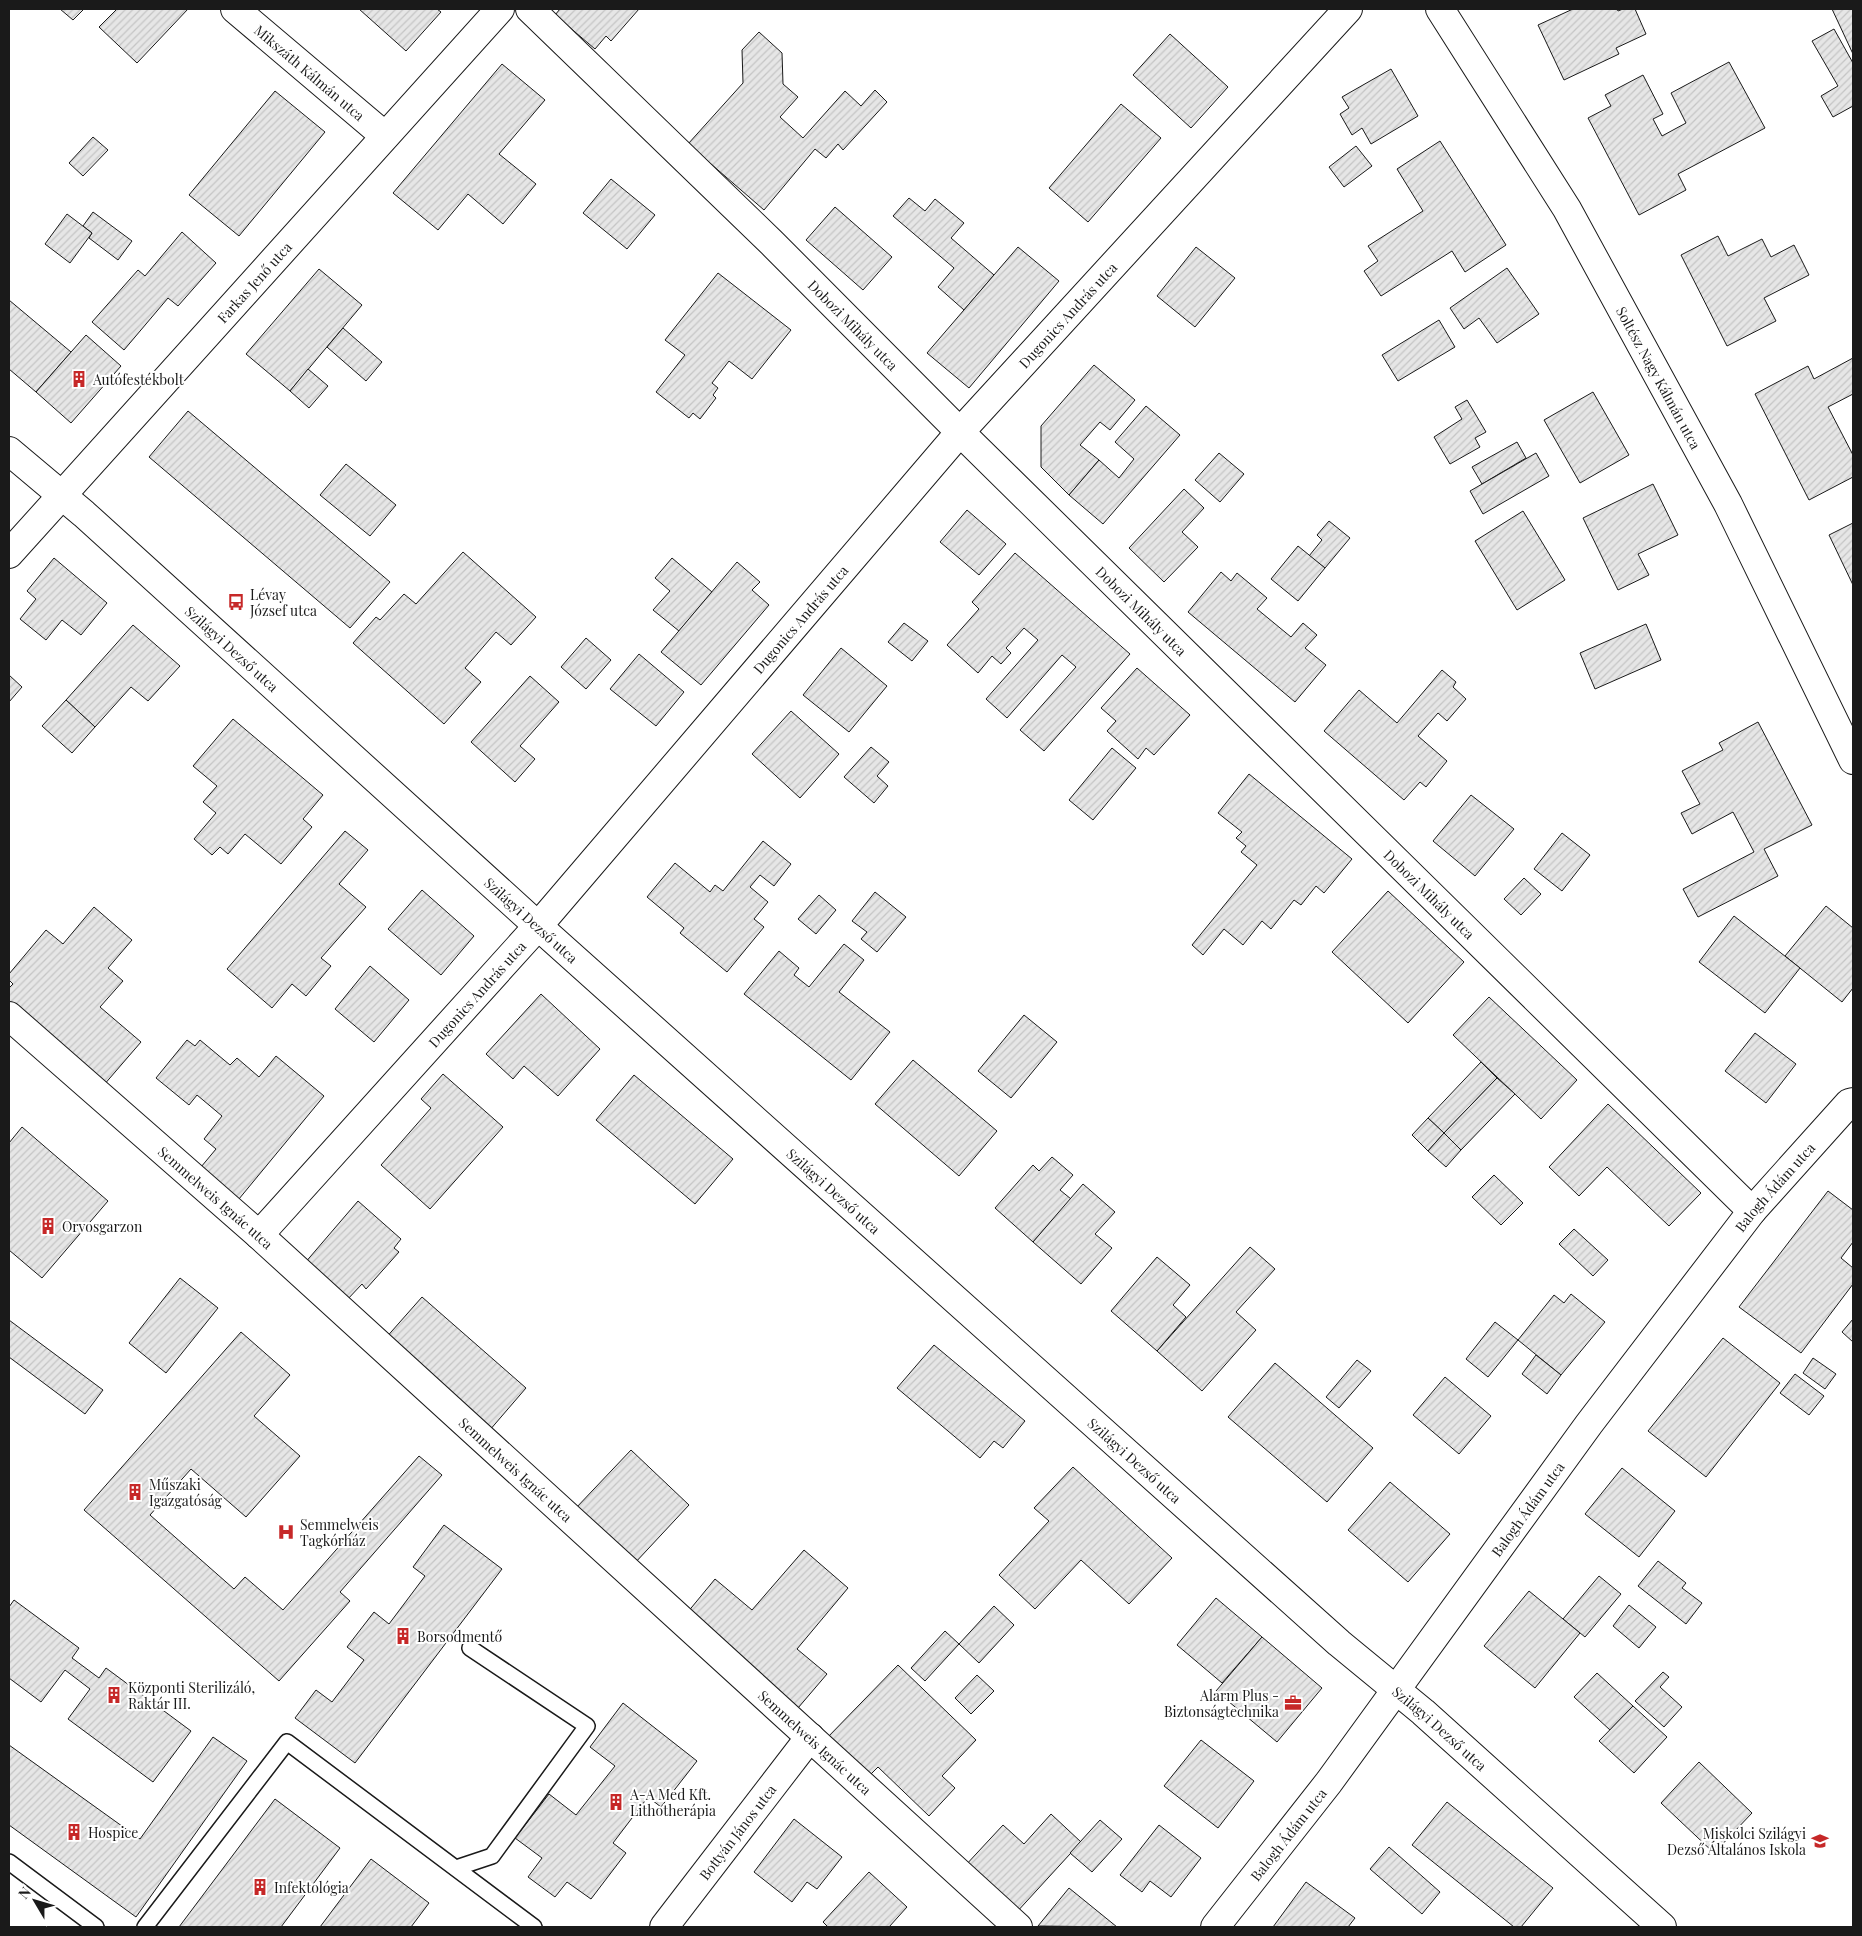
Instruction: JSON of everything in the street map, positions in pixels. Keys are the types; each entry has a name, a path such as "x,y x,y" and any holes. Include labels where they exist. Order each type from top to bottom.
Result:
{"street":[{"name":"Mikszáth Kálmán utca","path":"235,9 385,136"},
{"name":"Farkas Jenő utca","path":"9,554 500,9"},
{"name":"Dobozi Mihály utca","path":"530,9 772,243 960,432 1752,1211"},
{"name":"Dugonics András utca","path":"259,1234 538,926 960,432 1348,9"},
{"name":"Soltész Nagy Kálmán utca","path":"1440,9 1492,88 1572,218 1728,504 1853,760"},
{"name":"Szilágyi Dezső utca","path":"9,451 62,495 538,926 1339,1643 1423,1712 1662,1927"},
{"name":"Semmelweis Ignác utca","path":"9,1016 259,1234 1018,1927"},
{"name":"Balogh Ádám utca","path":"1215,1927 1329,1782 1589,1424 1752,1211 1849,1103 1853,1102"},
{"name":"Bottyán János utca","path":"664,1927 810,1738"}],"lane":[{"path":"456,1868 492,1856 587,1726 470,1648"},
{"path":"145,1927 287,1742 534,1927"},
{"path":"9,1862 96,1927"}],"building":[{"path":"60,9 84,9 73,20"},
{"path":"117,9 188,9 137,63 99,27"},
{"path":"359,9 437,9 441,12 406,51"},
{"path":"560,9 639,9 611,41 606,36 595,49 555,15"},
{"path":"1573,9 1617,9 1618,11 1635,9 1646,34 1616,48 1619,54 1564,80 1538,25"},
{"path":"1832,9 1853,9 1853,54"},
{"path":"1834,29 1853,63 1853,106 1833,117 1821,96 1838,86 1812,41"},
{"path":"759,32 782,53 783,84 798,97 780,117 803,138 845,91 861,106 875,90 887,102 843,150 838,144 826,158 815,149 764,210 688,144 743,83 742,50"},
{"path":"1170,34 1228,87 1191,128 1133,75"},
{"path":"1729,62 1765,128 1678,174 1686,190 1639,215 1588,118 1611,106 1605,95 1643,75 1663,114 1653,119 1662,136 1686,123 1671,93"},
{"path":"502,64 545,100 499,154 536,184 503,224 468,194 438,230 393,193"},
{"path":"1391,69 1418,116 1371,144 1362,128 1352,135 1340,114 1349,108 1342,97"},
{"path":"275,91 325,132 239,236 189,195"},
{"path":"1121,104 1161,138 1088,222 1049,188"},
{"path":"93,137 108,150 83,176 69,163"},
{"path":"1440,141 1506,245 1465,272 1452,251 1381,296 1364,271 1378,261 1368,246 1423,211 1397,169"},
{"path":"1356,146 1372,166 1344,187 1329,167"},
{"path":"611,179 655,215 627,249 583,213"},
{"path":"909,198 925,211 935,199 964,223 951,238 994,275 964,310 938,287 954,268 893,216"},
{"path":"835,207 892,257 863,290 806,240"},
{"path":"93,212 132,241 118,260 89,238 92,233 83,226"},
{"path":"67,214 92,233 70,263 45,244"},
{"path":"182,232 216,263 178,306 168,298 124,350 92,322 138,270 145,276"},
{"path":"1718,236 1728,256 1762,239 1771,257 1794,245 1809,275 1764,298 1776,321 1727,346 1681,255"},
{"path":"1018,247 1059,281 969,388 927,353"},
{"path":"1196,247 1235,278 1195,327 1157,296"},
{"path":"1507,268 1539,314 1497,343 1479,318 1464,329 1450,308"},
{"path":"319,269 362,305 290,391 246,354"},
{"path":"718,273 791,330 752,379 729,361 712,383 718,388 713,395 716,398 700,419 693,413 689,418 656,392 685,355 665,340"},
{"path":"9,300 71,352 36,392 9,369"},
{"path":"1439,320 1455,347 1398,381 1382,355"},
{"path":"343,328 382,362 366,381 327,347"},
{"name":"Autófestékbolt","path":"86,335 121,366 71,423 36,392"},
{"path":"1853,358 1853,394 1828,407 1853,455 1853,477 1809,500 1755,394 1808,366 1814,379"},
{"path":"1094,365 1135,400 1110,430 1100,422 1080,445 1099,460 1069,495 1041,467 1041,426"},
{"path":"308,369 328,386 309,408 290,391"},
{"path":"1593,392 1629,455 1580,483 1544,420"},
{"path":"1467,400 1486,432 1475,438 1480,447 1450,464 1434,437 1462,419 1455,407"},
{"path":"1146,406 1180,435 1103,524 1069,495 1099,460 1119,478 1134,459 1115,442"},
{"path":"188,411 390,582 350,628 149,457"},
{"path":"1517,442 1526,458 1482,484 1472,467"},
{"path":"1219,453 1244,474 1220,502 1195,480"},
{"path":"1536,453 1549,476 1483,514 1470,491"},
{"path":"346,464 396,505 370,536 320,495"},
{"path":"1653,484 1678,535 1638,554 1649,575 1618,590 1583,518"},
{"path":"1184,489 1204,508 1182,532 1198,547 1164,582 1129,548"},
{"path":"967,510 1006,544 979,575 940,542"},
{"path":"1523,511 1565,580 1517,610 1475,541"},
{"path":"1329,521 1350,538 1325,568 1309,556 1322,540 1317,535"},
{"path":"1853,523 1853,585 1829,535"},
{"path":"1298,546 1325,568 1298,601 1271,579"},
{"path":"463,552 536,617 511,645 496,632 465,668 481,682 444,724 353,643 376,617 380,620 404,594 416,604"},
{"path":"1015,553 1130,654 1044,751 1020,730 1076,667 1062,655 1007,718 986,699 1038,640 1024,628 1006,648 1011,653 1001,664 992,656 978,673 947,645 979,609 972,602"},
{"path":"54,558 107,603 81,635 62,620 46,640 20,619 36,599 27,591"},
{"path":"672,558 712,592 679,631 653,610 670,591 655,578"},
{"path":"737,562 760,582 752,590 769,605 701,685 661,652"},
{"path":"1221,572 1231,581 1237,573 1267,598 1257,609 1291,637 1303,623 1317,635 1305,648 1326,665 1295,702 1188,612"},
{"path":"904,623 928,641 912,661 888,642"},
{"path":"1646,624 1661,660 1595,689 1580,653"},
{"path":"133,625 180,666 148,701 131,687 95,727 66,700"},
{"path":"586,638 611,660 586,689 561,667"},
{"path":"841,648 887,686 849,732 803,695"},
{"path":"639,654 684,692 656,726 610,689"},
{"path":"1137,668 1190,715 1154,755 1146,748 1138,759 1107,731 1116,721 1101,708"},
{"path":"1442,670 1456,682 1453,687 1466,699 1447,721 1438,713 1418,736 1447,761 1426,787 1420,782 1404,800 1324,731 1359,690 1397,723"},
{"path":"9,675 22,687 9,702"},
{"path":"530,676 559,702 520,746 535,759 515,782 471,742"},
{"path":"66,700 95,727 72,753 42,726"},
{"path":"791,711 839,754 800,798 752,754"},
{"path":"233,719 323,795 303,819 312,827 281,864 245,834 228,854 220,847 212,855 194,839 216,813 203,802 217,786 193,766"},
{"path":"1758,722 1812,825 1764,849 1778,876 1698,917 1683,889 1754,852 1733,812 1692,834 1681,813 1700,804 1682,771 1723,750 1719,743"},
{"path":"871,747 889,762 877,776 888,786 874,803 844,777"},
{"path":"1112,748 1136,768 1093,820 1069,800"},
{"path":"1249,774 1352,859 1324,893 1316,886 1301,905 1294,900 1271,929 1262,921 1243,945 1224,929 1203,955 1192,945 1257,865 1241,852 1246,846 1236,838 1242,832 1218,813"},
{"path":"1471,795 1514,829 1475,876 1433,841"},
{"path":"345,831 368,850 339,884 366,907 321,958 331,966 306,996 292,984 272,1008 227,969"},
{"path":"1562,833 1590,855 1562,891 1534,869"},
{"path":"763,841 791,864 774,886 760,875 750,887 768,902 754,919 764,927 727,972 680,933 684,928 647,897 675,863 710,892 715,885 723,891"},
{"path":"1524,878 1541,894 1521,915 1504,899"},
{"path":"422,890 474,936 441,975 388,929"},
{"path":"1388,891 1464,962 1408,1023 1332,952"},
{"path":"875,892 906,917 877,952 861,939 867,932 852,921"},
{"path":"819,895 836,910 816,934 798,919"},
{"path":"1826,906 1853,928 1853,988 1842,1002 1785,956"},
{"path":"94,907 132,940 108,968 123,981 100,1007 141,1042 103,1086 9,1005 9,988 13,984 9,980 9,974 46,930 63,944"},
{"path":"1734,916 1800,968 1765,1013 1699,962"},
{"path":"844,944 864,960 839,992 890,1032 851,1080 744,994 779,951 799,968 794,975 809,987"},
{"path":"370,966 409,1000 374,1042 335,1009"},
{"path":"541,994 600,1049 558,1096 524,1066 513,1079 486,1054"},
{"path":"1489,997 1577,1080 1541,1119 1453,1035"},
{"path":"1024,1015 1057,1042 1011,1098 978,1071"},
{"path":"1755,1033 1796,1064 1766,1103 1725,1071"},
{"path":"187,1040 195,1046 200,1040 230,1065 237,1058 259,1077 276,1056 324,1096 234,1205 196,1173 216,1149 204,1139 222,1116 197,1095 189,1105 156,1078"},
{"path":"913,1060 997,1131 959,1176 875,1104"},
{"path":"1481,1062 1497,1078 1444,1133 1428,1118"},
{"path":"443,1074 503,1127 430,1209 381,1165 431,1108 421,1099"},
{"path":"634,1075 733,1159 695,1204 596,1120"},
{"path":"1497,1078 1515,1094 1461,1150 1444,1133"},
{"path":"1608,1104 1701,1193 1669,1226 1607,1167 1579,1196 1549,1167"},
{"path":"1428,1118 1444,1133 1428,1151 1412,1135"},
{"name":"Orvosgarzon","path":"22,1127 108,1201 42,1278 9,1250 9,1143"},
{"path":"1444,1133 1461,1150 1446,1167 1428,1151"},
{"path":"1052,1157 1073,1175 1060,1190 1071,1199 1033,1242 995,1208 1033,1165 1039,1171"},
{"path":"1494,1175 1523,1203 1501,1225 1472,1197"},
{"path":"1083,1184 1115,1212 1095,1234 1112,1248 1081,1284 1033,1242"},
{"path":"1828,1191 1853,1210 1853,1242 1841,1258 1853,1268 1853,1284 1801,1353 1739,1307"},
{"path":"358,1201 401,1239 394,1248 399,1252 366,1289 362,1284 346,1301 304,1264"},
{"path":"1574,1229 1608,1260 1593,1276 1559,1244"},
{"path":"1250,1247 1275,1269 1236,1312 1256,1330 1202,1391 1157,1351"},
{"path":"1157,1257 1190,1285 1173,1305 1186,1317 1157,1351 1111,1311"},
{"path":"180,1278 218,1308 166,1373 129,1343"},
{"path":"1571,1294 1605,1322 1561,1375 1518,1340 1554,1295 1564,1303"},
{"path":"422,1297 526,1388 489,1431 384,1340"},
{"path":"1853,1319 1853,1342 1842,1332"},
{"path":"9,1320 103,1390 85,1414 9,1357"},
{"path":"1495,1322 1518,1340 1488,1377 1466,1359"},
{"name":"Műszaki Igazgatóság","path":"241,1332 290,1375 254,1416 300,1456 246,1517 191,1469 150,1515 234,1589 245,1577 283,1610 419,1456 442,1475 340,1592 350,1601 279,1681 84,1510"},
{"path":"1723,1338 1780,1383 1706,1477 1648,1431"},
{"path":"934,1345 1025,1421 1003,1448 994,1441 980,1458 897,1388"},
{"path":"1536,1355 1561,1375 1547,1394 1522,1374"},
{"path":"1813,1358 1836,1374 1825,1389 1803,1373"},
{"path":"1357,1360 1371,1371 1339,1408 1326,1397"},
{"path":"1275,1363 1373,1448 1327,1502 1228,1417"},
{"path":"1795,1374 1824,1396 1809,1415 1780,1393"},
{"path":"1445,1377 1491,1416 1459,1454 1413,1415"},
{"path":"631,1450 689,1505 634,1564 575,1509"},
{"path":"1073,1467 1172,1558 1129,1604 1081,1560 1035,1609 999,1575 1049,1521 1034,1508"},
{"path":"1622,1468 1675,1511 1639,1557 1585,1514"},
{"path":"1390,1482 1450,1534 1408,1582 1348,1530"},
{"name":"Borsodmentő","path":"444,1525 502,1569 355,1763 295,1718 316,1690 332,1702 364,1660 347,1647 374,1612 389,1624 425,1576 413,1567"},
{"path":"804,1550 848,1588 797,1649 827,1674 798,1708 687,1613 715,1579 752,1610"},
{"path":"1658,1561 1686,1583 1682,1588 1702,1603 1686,1624 1638,1586"},
{"path":"1599,1576 1621,1594 1585,1637 1563,1619"},
{"path":"1529,1591 1580,1633 1535,1688 1484,1646"},
{"path":"1216,1598 1262,1637 1222,1683 1177,1645"},
{"name":"Központi Sterilizáló, Raktár III.","path":"14,1600 79,1648 72,1658 99,1678 106,1668 191,1731 153,1782 68,1719 90,1689 65,1670 41,1702 9,1678 9,1607"},
{"path":"1629,1605 1656,1627 1639,1648 1613,1626"},
{"path":"994,1606 1014,1625 979,1663 959,1644"},
{"path":"945,1631 959,1644 925,1681 911,1668"},
{"path":"1262,1637 1322,1688 1277,1742 1216,1691"},
{"path":"898,1665 976,1740 942,1776 955,1788 929,1816 878,1767 866,1779 825,1740"},
{"path":"1663,1672 1669,1677 1660,1687 1682,1707 1664,1727 1635,1701"},
{"path":"1597,1673 1633,1706 1610,1730 1574,1697"},
{"path":"977,1675 994,1691 971,1714 955,1698"},
{"name":"A-A Med Kft. Lithotherápia","path":"623,1703 697,1761 661,1807 648,1797 613,1843 626,1853 591,1899 567,1882 555,1897 528,1877 542,1858 515,1838 549,1794 576,1815 615,1766 590,1747"},
{"path":"1633,1706 1667,1737 1634,1773 1599,1741"},
{"name":"Hospice","path":"213,1737 247,1761 136,1917 9,1825 9,1745 140,1839"},
{"path":"1201,1740 1254,1781 1218,1828 1164,1786"},
{"path":"1699,1762 1752,1813 1714,1853 1661,1803"},
{"name":"Infektológia","path":"275,1799 340,1848 281,1927 179,1927"},
{"path":"1447,1802 1553,1888 1521,1927 1514,1927 1412,1845"},
{"path":"1051,1814 1081,1842 1015,1914 964,1867 1003,1825 1024,1844"},
{"path":"794,1819 842,1857 817,1889 807,1882 792,1902 754,1872"},
{"path":"1100,1820 1122,1839 1092,1872 1070,1853"},
{"path":"1159,1825 1201,1858 1171,1897 1150,1881 1142,1892 1120,1875"},
{"path":"1389,1847 1440,1892 1422,1914 1370,1869"},
{"name":"Infektológia","path":"371,1859 429,1903 411,1927 320,1927"},
{"path":"869,1872 907,1907 889,1927 828,1927 823,1922"},
{"path":"1306,1882 1355,1918 1348,1927 1273,1927"},
{"path":"1069,1888 1117,1927 1038,1926"}],"place":[{"name":"Autófestékbolt","path":"79,379"},
{"name":"Lévay József utca","path":"236,602"},
{"name":"Orvosgarzon","path":"48,1226"},
{"name":"Műszaki Igazgatóság","path":"135,1492"},
{"name":"Semmelweis Tagkórház","path":"286,1532"},
{"name":"Borsodmentő","path":"403,1636"},
{"name":"Központi Sterilizáló, Raktár III.","path":"114,1695"},
{"name":"Alarm Plus - Biztonságtechnika","path":"1293,1703"},
{"name":"A-A Med Kft. Lithotherápia","path":"616,1802"},
{"name":"Hospice","path":"74,1832"},
{"name":"Miskolci Szilágyi Dezső Általános Iskola","path":"1820,1841"},
{"name":"Infektológia","path":"260,1887"}]}
